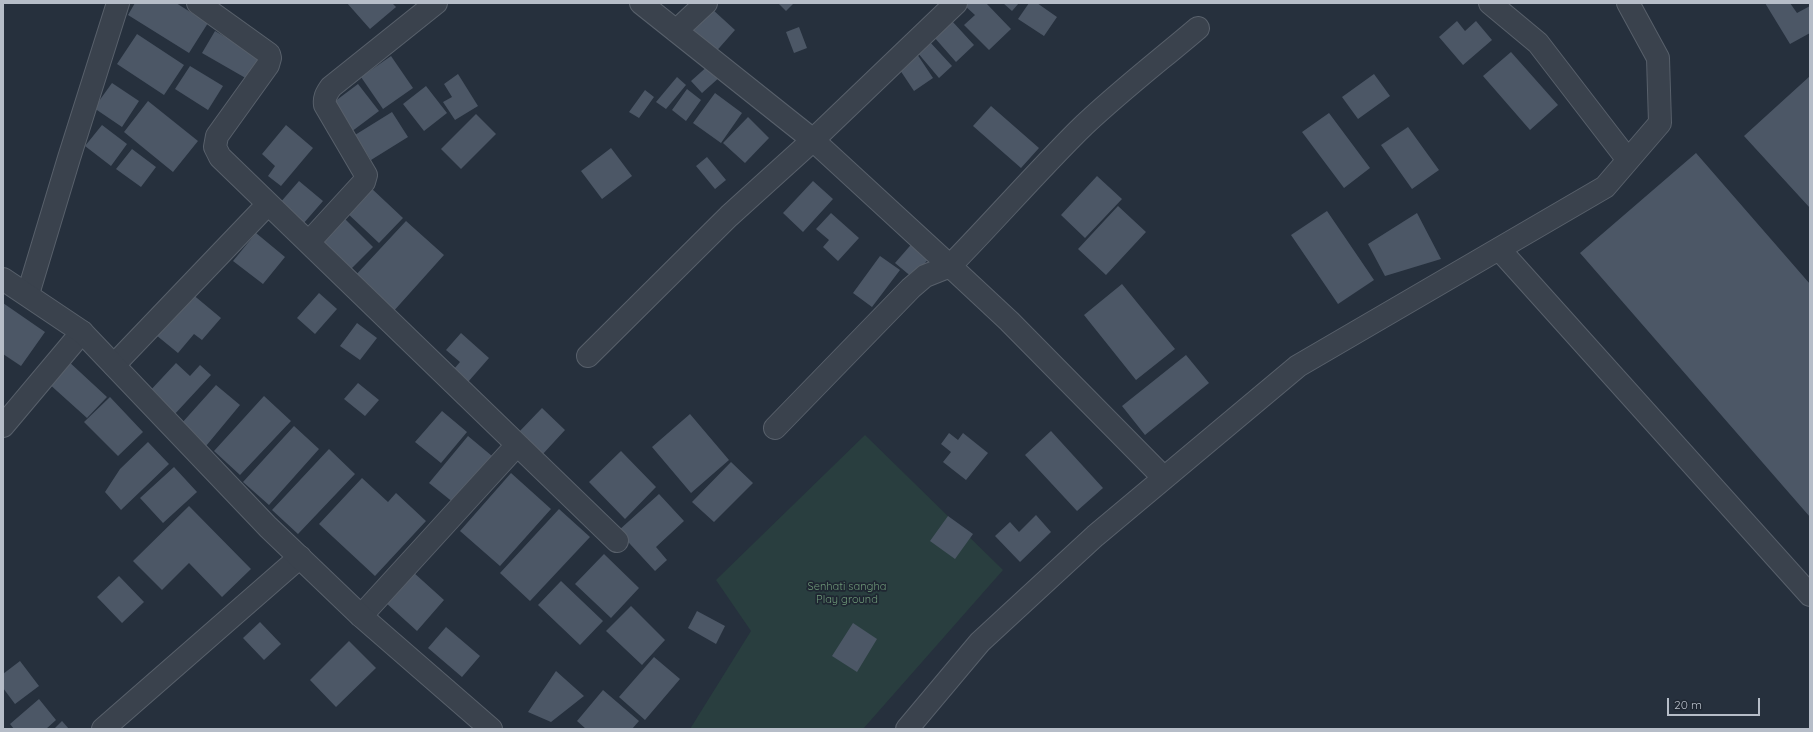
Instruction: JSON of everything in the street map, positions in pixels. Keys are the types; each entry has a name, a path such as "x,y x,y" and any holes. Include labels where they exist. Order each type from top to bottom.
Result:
{"street":[{"path":"28,294 118,3"},
{"path":"198,3 270,56 268,65 217,136 214,144 220,157 617,541"},
{"path":"309,242 364,182 366,175 325,105 324,100 326,94 331,88 436,3"},
{"path":"641,3 813,140 1009,321 1164,478"},
{"path":"676,31 706,3"},
{"path":"588,356 729,216 813,140 956,3"},
{"path":"1490,3 1538,43 1628,160"},
{"path":"907,729 980,642 1095,536 1298,366 1605,187 1660,123 1658,58 1628,3"},
{"path":"774,428 911,288 925,276 950,266 1000,215 1036,173 1080,130 1198,28"},
{"path":"114,365 268,204"},
{"path":"1499,249 1810,595"},
{"path":"3,279 28,294 82,332 268,526 361,616 491,729"},
{"path":"3,426 82,332"},
{"path":"361,616 517,444"},
{"path":"103,729 300,557"}],"green space":[{"name":"Senhati sangha Play ground","path":"865,435 1003,570 863,729 690,729 751,631 716,580"}],"building":[{"path":"135,3 176,3 208,23 189,53 128,15"},
{"path":"347,3 392,3 396,7 370,29"},
{"path":"778,3 794,3 786,11"},
{"path":"966,3 986,3 1011,29 989,50 964,25 975,15 964,5"},
{"path":"1003,3 1019,3 1012,11"},
{"path":"1029,3 1037,3 1057,17 1044,36 1018,19"},
{"path":"1765,3 1790,3 1797,13 1810,6 1810,33 1790,44"},
{"path":"712,9 735,30 713,55 690,34"},
{"path":"952,21 974,45 956,62 934,37"},
{"path":"1457,21 1465,31 1476,21 1492,40 1463,65 1439,37"},
{"path":"799,27 807,48 794,53 786,32"},
{"path":"215,31 262,58 249,80 202,53"},
{"path":"137,34 184,65 164,95 117,64"},
{"path":"929,41 952,66 939,78 917,52"},
{"path":"1511,52 1558,105 1530,130 1483,76"},
{"path":"917,54 933,78 914,91 898,67"},
{"path":"391,56 413,88 383,109 361,77"},
{"path":"710,64 721,76 702,93 691,81"},
{"path":"190,66 223,86 208,110 175,89"},
{"path":"458,74 478,106 455,120 443,102 452,97 444,84"},
{"path":"1374,74 1390,96 1358,119 1342,97"},
{"path":"1810,76 1810,208 1744,136"},
{"path":"677,77 686,85 666,109 656,102"},
{"path":"112,83 139,101 122,127 94,108"},
{"path":"358,84 379,111 351,132 330,105"},
{"path":"426,86 447,113 424,131 403,104"},
{"path":"687,89 701,100 686,121 672,110"},
{"path":"645,90 654,97 639,118 629,112"},
{"path":"715,93 742,113 721,143 693,123"},
{"path":"148,101 198,141 173,172 124,132"},
{"path":"991,106 1039,148 1021,168 973,126"},
{"path":"392,112 408,137 371,160 355,135"},
{"path":"1329,113 1370,168 1344,188 1302,132"},
{"path":"476,114 496,134 461,169 441,149"},
{"path":"748,117 769,138 745,163 723,143"},
{"path":"102,125 127,144 111,166 85,146"},
{"path":"286,125 313,148 281,186 268,176 275,166 262,154"},
{"path":"1408,127 1439,170 1412,189 1381,145"},
{"path":"611,148 632,176 602,199 581,171"},
{"path":"132,149 156,167 141,187 116,169"},
{"path":"1696,153 1810,284 1810,517 1580,253"},
{"path":"707,157 726,180 715,189 696,166"},
{"path":"1097,176 1122,199 1085,238 1061,215"},
{"path":"299,181 323,201 303,224 279,204"},
{"path":"813,181 833,199 803,232 783,213"},
{"path":"370,187 403,218 379,243 346,212"},
{"path":"1118,206 1146,232 1106,275 1078,249"},
{"path":"1327,211 1374,280 1338,304 1291,235"},
{"path":"831,213 859,238 838,261 823,247 829,240 816,229"},
{"path":"1417,213 1441,259 1385,276 1368,244"},
{"path":"341,215 373,247 351,269 319,237"},
{"path":"406,221 444,255 392,313 353,278"},
{"path":"256,233 285,257 263,284 233,261"},
{"path":"916,239 933,253 913,278 895,263"},
{"path":"880,256 900,270 872,307 853,293"},
{"path":"1122,284 1175,349 1136,380 1084,315"},
{"path":"191,293 221,318 202,340 194,334 178,353 156,335"},
{"path":"319,293 337,309 315,334 297,318"},
{"path":"3,303 45,332 21,366 3,354"},
{"path":"357,323 377,338 360,360 340,346"},
{"path":"461,333 489,358 468,382 454,369 460,362 446,350"},
{"path":"1186,355 1209,383 1145,435 1122,406"},
{"path":"67,360 107,397 87,418 47,382"},
{"path":"176,363 190,376 200,365 211,375 173,416 148,393"},
{"path":"358,383 379,400 365,416 344,399"},
{"path":"216,385 240,405 206,446 181,424"},
{"path":"264,396 291,421 240,475 214,451"},
{"path":"110,397 143,432 118,456 84,422"},
{"path":"542,408 565,430 542,455 518,433"},
{"path":"442,411 467,432 441,463 415,442"},
{"path":"690,414 729,460 691,493 652,447"},
{"path":"294,426 319,449 269,505 243,482"},
{"path":"1051,431 1103,488 1077,511 1025,455"},
{"path":"949,433 958,440 963,433 988,453 966,480 943,462 951,452 941,444"},
{"path":"468,436 492,456 454,503 429,483"},
{"path":"148,442 169,464 121,510 105,492 120,469"},
{"path":"329,449 355,474 298,534 272,510"},
{"path":"621,451 656,487 625,519 589,482"},
{"path":"731,462 753,483 714,522 692,502"},
{"path":"174,467 197,492 163,523 140,498"},
{"path":"511,473 551,509 500,566 460,531"},
{"path":"362,478 388,502 396,493 426,521 375,576 319,524"},
{"path":"659,494 684,521 656,547 667,560 655,571 618,531"},
{"path":"189,506 251,569 222,597 189,563 162,590 133,561"},
{"path":"559,509 590,537 530,601 500,573"},
{"path":"1036,515 1051,532 1020,562 995,536 1010,522 1019,532"},
{"path":"948,516 973,534 955,559 930,541"},
{"path":"604,554 639,588 611,618 575,584"},
{"path":"413,572 444,600 417,631 385,602"},
{"path":"119,576 144,602 122,623 97,597"},
{"path":"561,581 603,621 580,645 538,605"},
{"path":"631,606 665,640 642,665 606,631"},
{"path":"697,611 725,626 716,644 688,628"},
{"path":"260,622 281,644 264,660 243,638"},
{"path":"853,623 877,639 857,672 832,656"},
{"path":"446,627 480,656 462,677 428,648"},
{"path":"349,641 376,668 336,707 310,680"},
{"path":"654,657 680,679 645,720 619,697"},
{"path":"20,661 39,686 15,704 3,688 3,674"},
{"path":"556,671 584,696 551,722 528,712"},
{"path":"603,690 639,721 632,729 586,729 577,721"},
{"path":"39,699 56,720 46,729 14,729 10,724"},
{"path":"62,721 69,729 54,729"}]}
